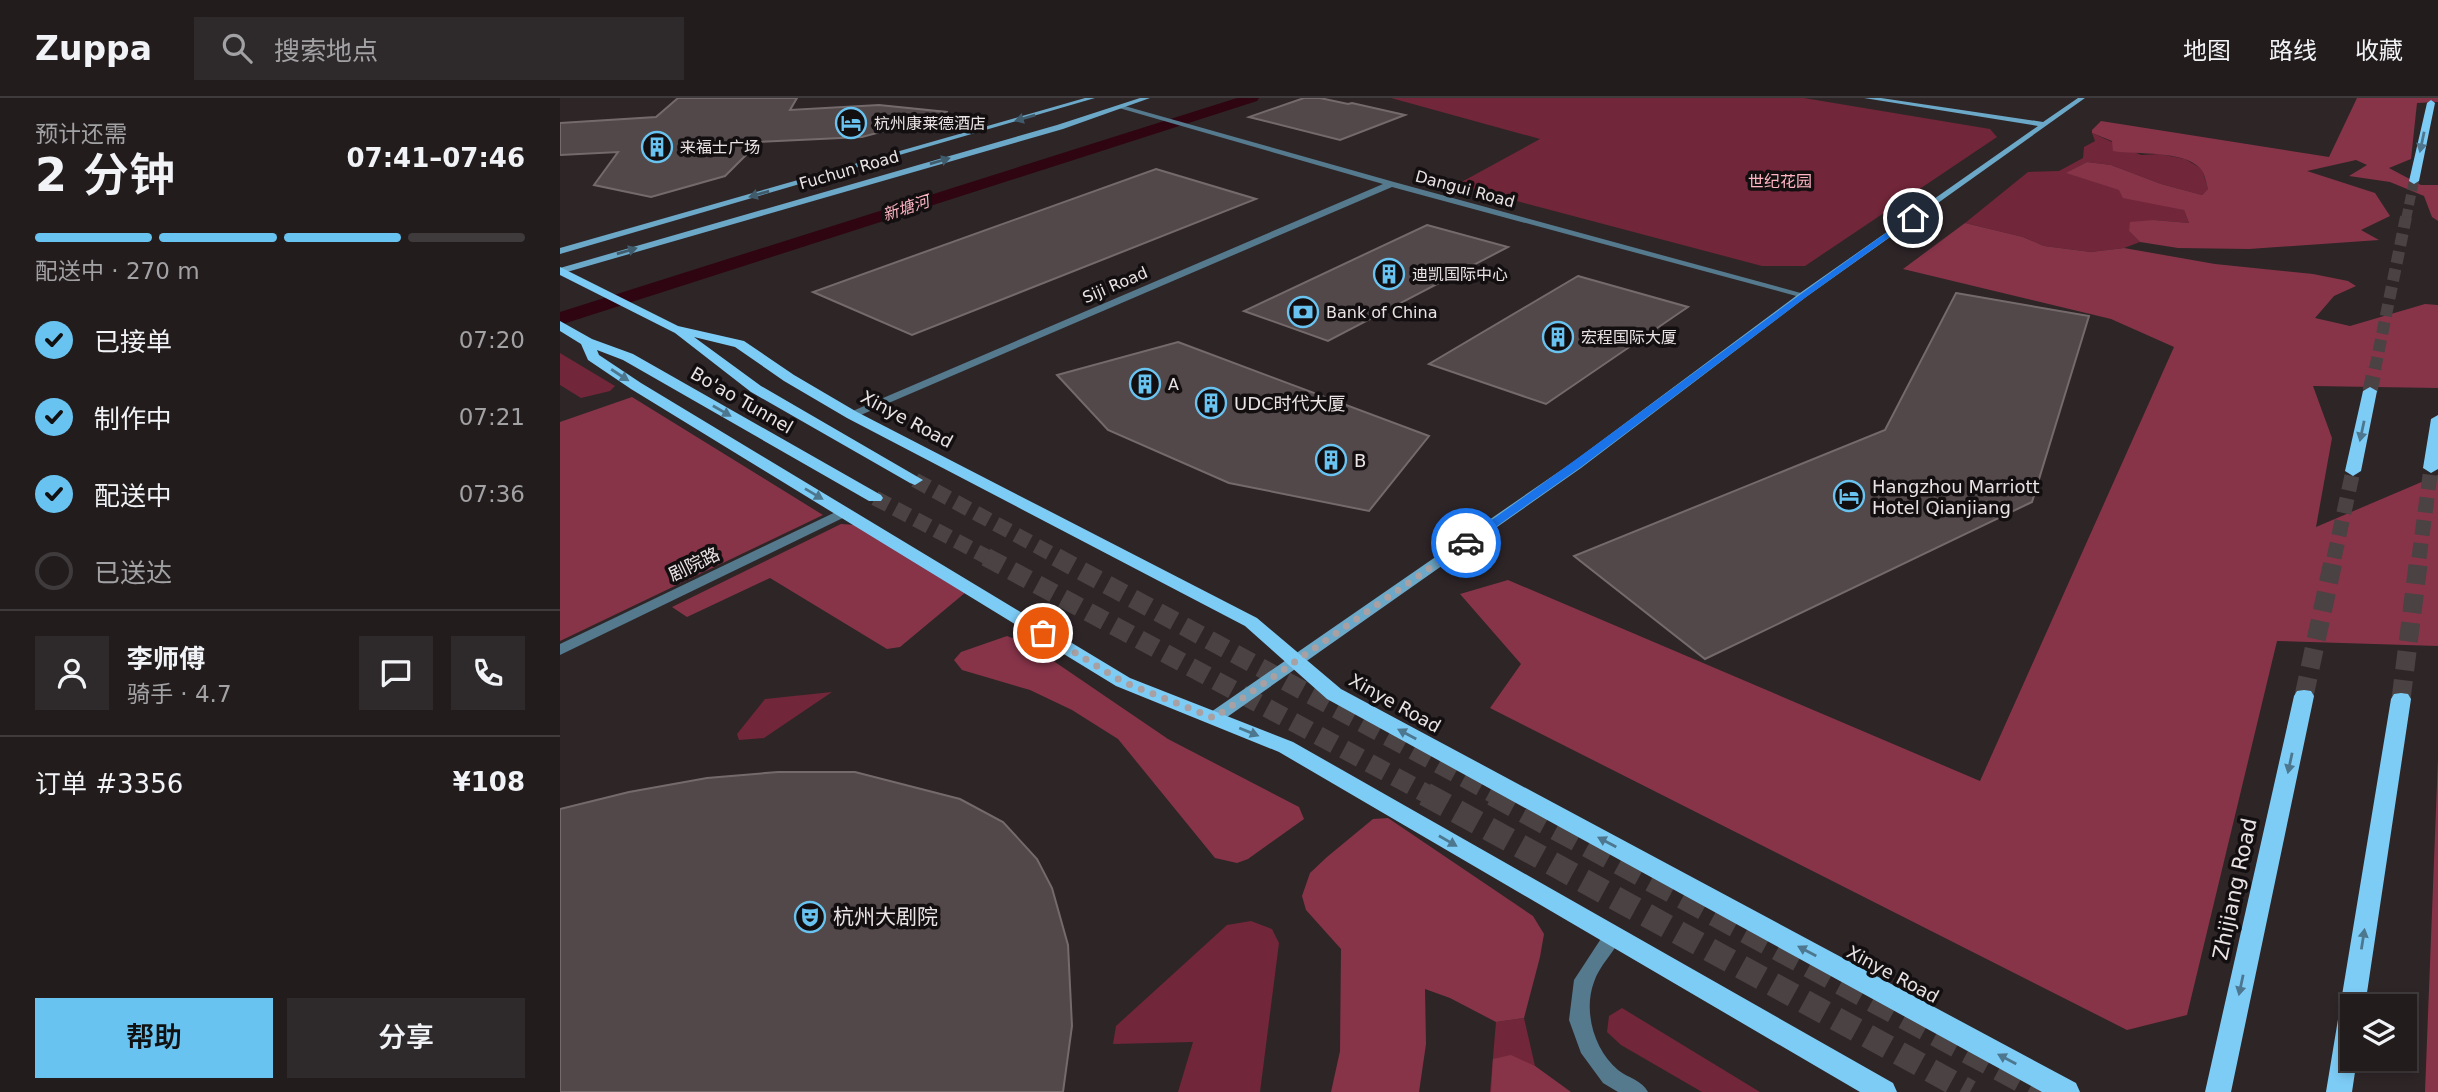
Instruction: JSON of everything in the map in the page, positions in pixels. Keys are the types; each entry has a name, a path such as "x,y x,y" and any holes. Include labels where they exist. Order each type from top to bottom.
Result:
{"main road":[{"path":"2414,181 2431,103"},
{"name":"Xinye Road","path":"561,270 674,329 739,344 789,378 852,415 1251,622 1334,694 2067,1092"},
{"name":"Bo'ao Tunnel","path":"674,329 757,389 915,480"},
{"path":"573,333 593,357 1123,682 1286,747 1884,1092"},
{"name":"Bo'ao Tunnel","path":"573,333 628,357 875,498"},
{"path":"2353,471 2370,391"},
{"path":"2431,468 2438,419"},
{"name":"Zhijiang Road","path":"2218,1092 2304,696"},
{"path":"2354,994 2401,699"},
{"path":"2339,1092 2342,1071"}],"street":[{"name":"Fuchun Road","path":"560,251 1090,98"},
{"name":"Fuchun Road","path":"561,270 1060,127 1147,98"},
{"path":"1867,98 2049,123"},
{"path":"1912,98 2049,123"},
{"path":"1214,718 1577,465 1803,295 2082,98"},
{"name":"Dangui Road","path":"1121,107 1391,184 1803,295"},
{"name":"Siji Road","path":"852,415 1391,184"},
{"name":"剧院路","path":"560,650 844,512"},
{"path":"1613,936 1584,980 1579,1020 1588,1047 1610,1076 1637,1092"}],"green space":[{"name":"世纪花园","path":"1391,98 1804,98 1990,129 1997,137 1805,266 1762,266 1456,185 1540,139"},
{"path":"2092,133 2141,155 2160,154 2185,159 2202,169 2208,189 2202,195 2161,184 2111,165 2087,162 2067,173 2184,210 2189,223 2154,220 2129,231 2140,242 2124,248 2091,252 2044,246 2023,237 1965,223 2028,172 2059,171 2083,158 2084,147 2095,141"},
{"path":"560,353 615,386 610,391 581,398 560,385"},
{"path":"832,692 764,738 739,740 737,734 765,699"},
{"path":"1251,921 1272,929 1279,943 1260,1092 1178,1092 1193,1042 1113,1044 1116,1026 1227,925"},
{"path":"1622,1008 1760,1092 1702,1092 1621,1045 1607,1032 1609,1016"},
{"path":"1524,1018 1535,1066 1570,1092 1490,1092 1496,1022"}],"shaded area":[{"path":"2357,98 2438,98 2438,102 2417,103 2411,159 2389,168 2421,185 2438,185 2438,221 2432,217 2424,196 2390,182 2349,176 2367,165 2356,160 2307,171 2375,193 2390,216 2361,230 2379,240 2249,249 2178,248 2140,242 2129,231 2130,222 2154,220 2189,223 2184,210 2123,198 2119,190 2066,173 2087,162 2111,165 2161,184 2202,195 2208,189 2205,178 2200,168 2192,162 2159,154 2113,151 2112,141 2092,133 2092,130 2101,121 2329,157"},
{"path":"1965,223 2023,237 2044,246 2091,252 2124,248 2215,264 2313,274 2348,281 2356,286 2334,296 2315,318 2350,326 2425,304 2438,305 2438,388 2313,386 2332,438 2316,527 2438,475 2438,646 2277,641 2187,1015 2127,1030 1490,708 1521,664 1460,594 1508,580 1980,781 2174,347 2111,319 1903,269"},
{"path":"632,397 823,515 560,641 560,422"},
{"path":"841,524 855,525 966,592 900,647 887,649 770,578 687,617 672,607"},
{"path":"1007,636 1030,645 1168,739 1299,807 1304,819 1248,859 1237,863 1215,858 1118,739 1072,710 1030,690 962,670 954,660 961,652"},
{"path":"2438,758 2438,1092 2425,1092"},
{"path":"1388,818 1533,916 1544,934 1540,957 1524,1018 1496,1022 1450,998 1425,989 1426,1044 1419,1092 1331,1092 1340,1051 1341,949 1306,910 1302,896 1310,873 1327,857 1373,819"},
{"path":"1511,1055 1535,1066 1571,1092 1491,1092 1493,1059"}],"building":[{"name":"来福士广场","path":"678,98 797,98 790,110 879,105 947,114 862,137 759,142 725,176 651,197 594,185 618,152 560,155 560,123 656,117"},
{"path":"1304,98 1352,103 1405,115 1340,140 1249,117"},
{"path":"1156,169 1256,199 912,335 813,292"},
{"name":"迪凯国际中心","path":"1427,225 1508,247 1328,341 1244,311"},
{"name":"宏程国际大厦","path":"1578,276 1688,307 1546,404 1429,364"},
{"path":"1956,293 2089,316 2032,502 1705,659 1574,556 1885,430"},
{"name":"UDC时代大厦","path":"1178,342 1429,436 1369,511 1229,483 1108,430 1057,375"},
{"name":"杭州大剧院","path":"778,772 855,772 960,799 1003,822 1037,859 1052,888 1068,945 1072,1026 1063,1092 560,1092 560,809 629,792 707,778"}],"waterway":[{"name":"新塘河","path":"560,319 1252,98"}],"tunnel":[{"path":"2406,219 2414,181"},
{"path":"2375,369 2406,217"},
{"path":"2370,391 2375,368"},
{"path":"2419,558 2431,468"},
{"path":"2334,558 2353,471"},
{"path":"915,480 1059,558"},
{"path":"875,498 989,558"},
{"path":"986,557 1429,795"},
{"path":"1056,557 1496,795"},
{"path":"2304,696 2334,557"},
{"path":"2401,699 2419,557"},
{"path":"1425,794 1970,1092"},
{"path":"1493,794 2042,1092"}],"way so far":[{"path":"1043,633 1123,682 1214,718 1466,543"}],"place":[{"name":"杭州康莱德酒店","path":"851,123"},
{"name":"来福士广场","path":"657,147"},
{"name":"迪凯国际中心","path":"1389,274"},
{"name":"Bank of China","path":"1303,312"},
{"name":"宏程国际大厦","path":"1558,337"},
{"name":"A","path":"1145,384"},
{"name":"UDC时代大厦","path":"1211,403"},
{"name":"B","path":"1331,460"},
{"name":"Hangzhou Marriott Hotel Qianjiang","path":"1849,496"},
{"name":"杭州大剧院","path":"810,917"}],"route":[{"path":"1466,543 1577,465 1803,295 1913,218"}]}
